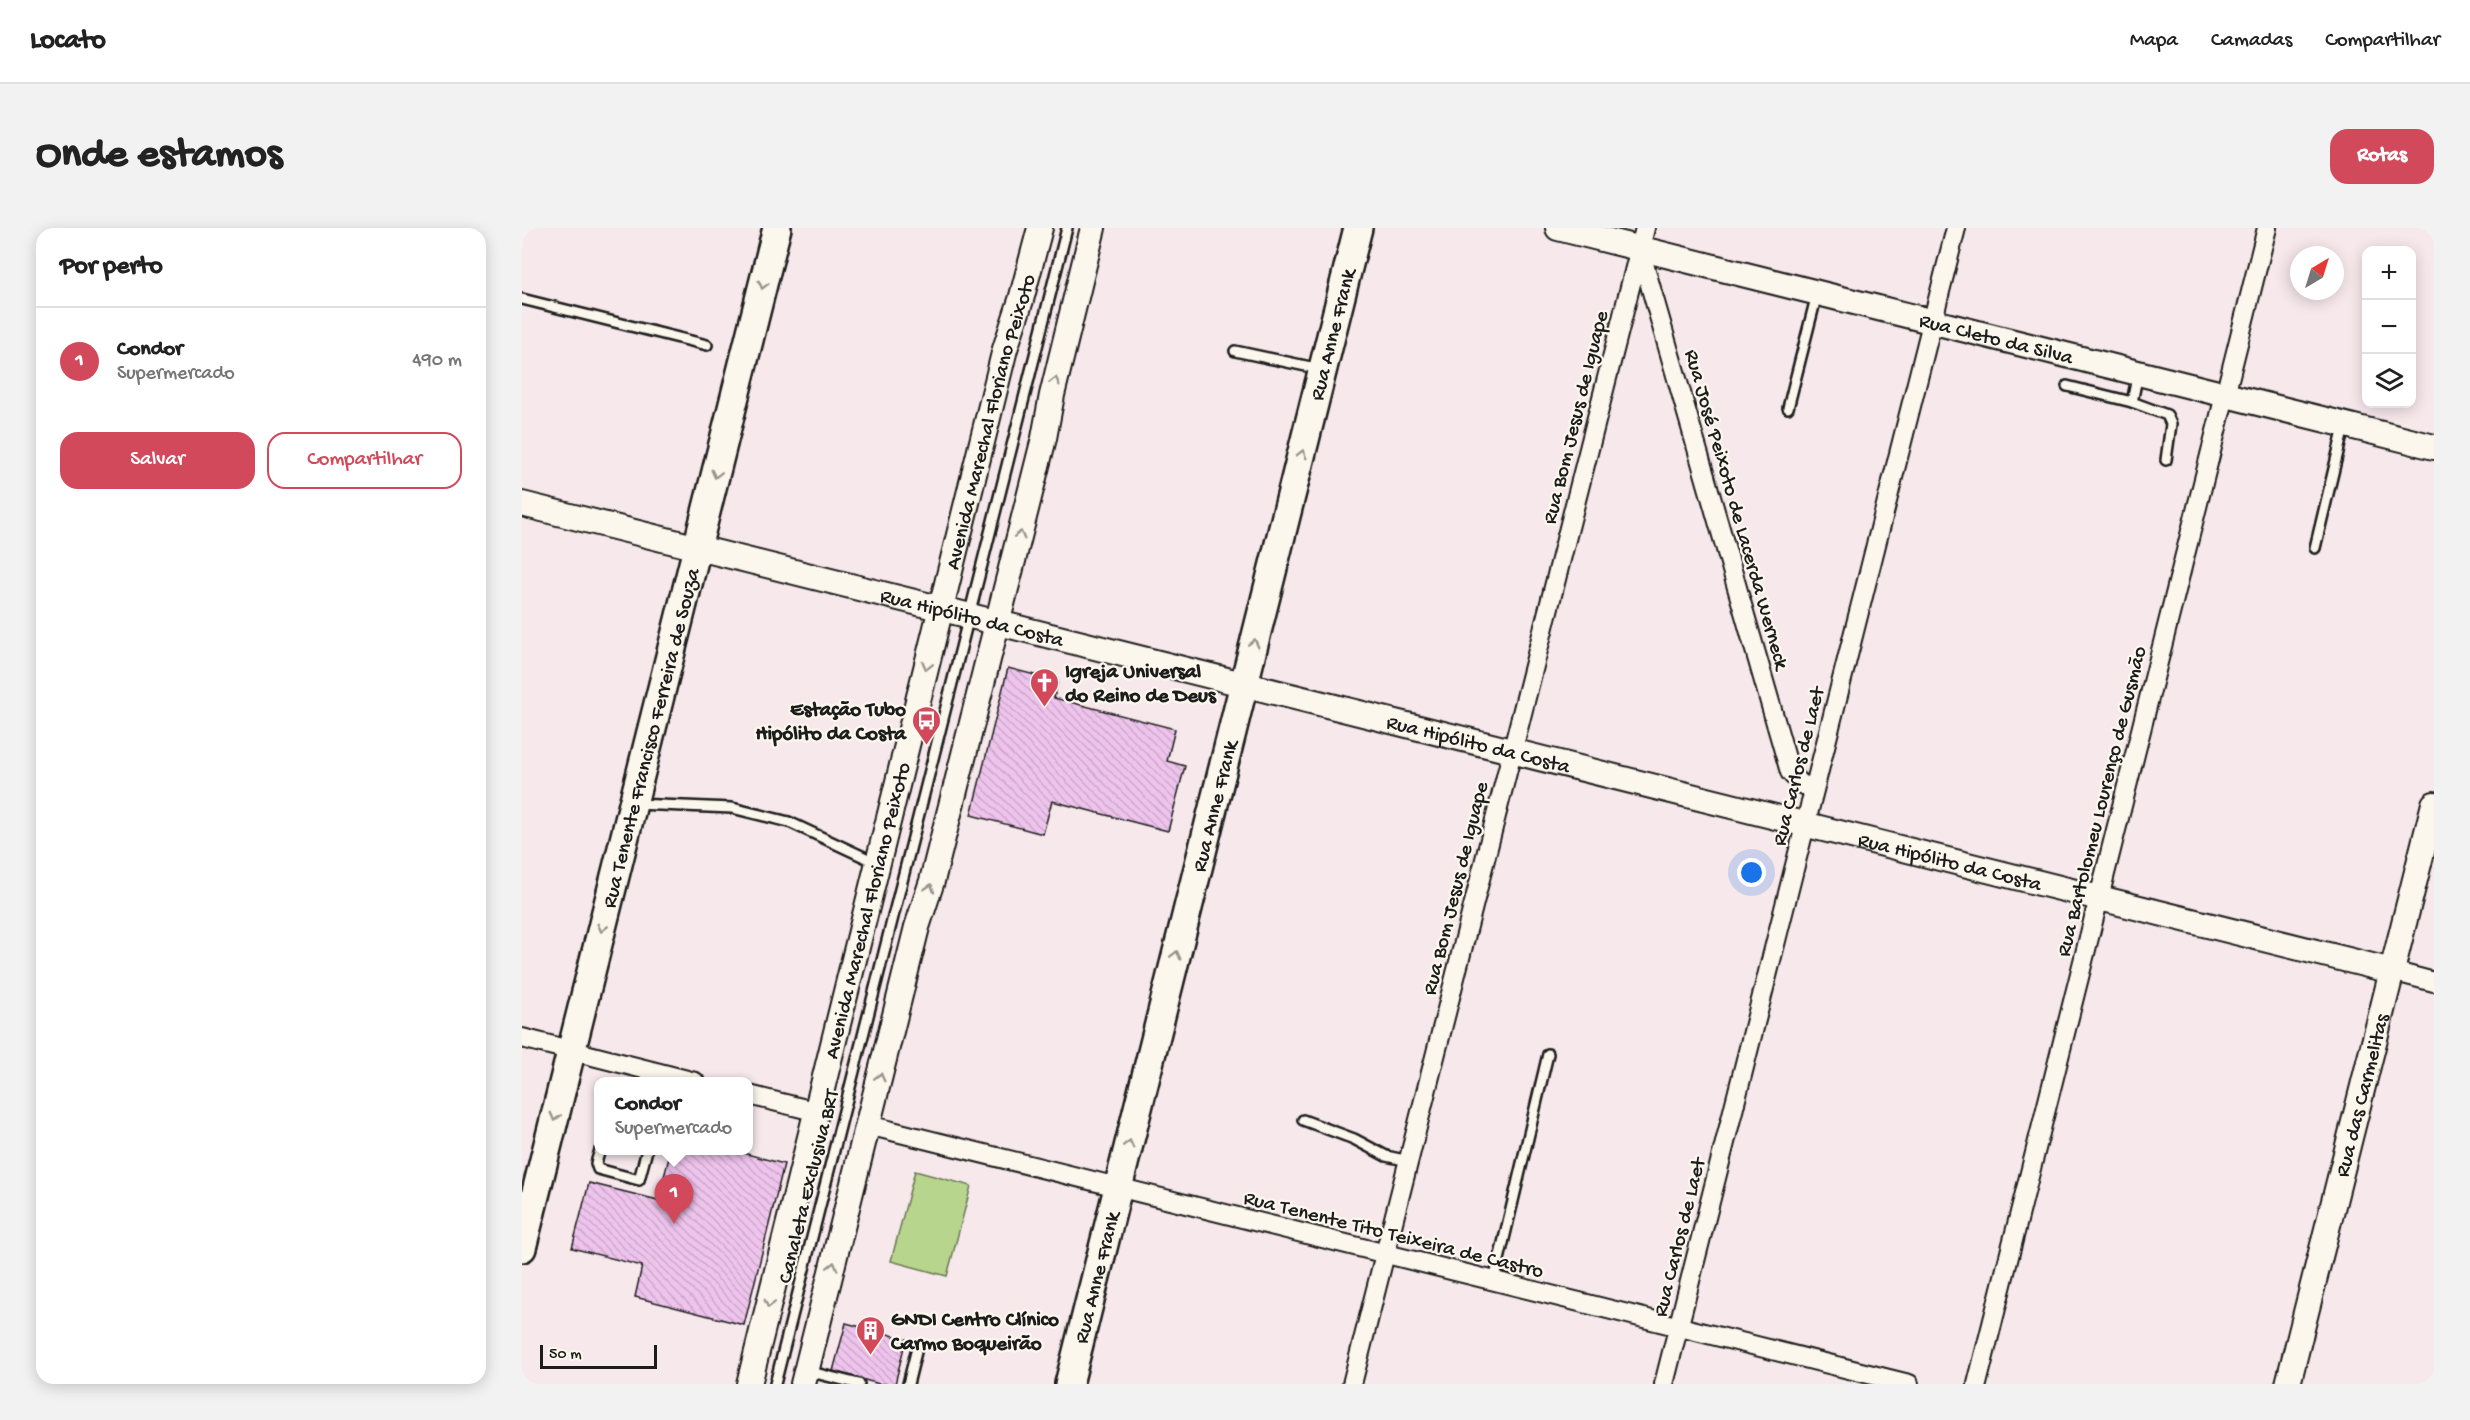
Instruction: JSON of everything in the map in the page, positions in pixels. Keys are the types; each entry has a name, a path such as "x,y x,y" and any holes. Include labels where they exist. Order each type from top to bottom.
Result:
{"main road":[{"name":"Rua Tenente Francisco Ferreira de Souza","path":"522,1248 777,228"},
{"name":"Rua Anne Frank","path":"1069,1384 1358,228"}],"street":[{"name":"Avenida Marechal Floriano Peixoto","path":"749,1384 1005,349 1040,228"},
{"path":"805,1378 998,623 1093,228"},
{"name":"Rua Cleto da Silva","path":"1558,228 1640,235 1818,293 2434,447"},
{"name":"Rua Carlos de Laet","path":"1664,1384 1956,228"},
{"name":"Rua Bartolomeu Lourenço de Gusmão","path":"1977,1384 2267,228"},
{"name":"Rua Bom Jesus de Iguape","path":"1352,1384 1640,235"},
{"name":"Rua José Peixoto de Lacerda Werneck","path":"1640,235 1790,772 1801,784 1814,789"},
{"name":"Rua Hipólito da Costa","path":"522,504 2434,982"},
{"name":"Rua das Carmelitas","path":"2288,1384 2434,804"},
{"path":"522,1038 661,1077"},
{"path":"753,1096 818,1112"},
{"name":"Rua Tenente Tito Teixeira de Castro","path":"868,1125 1909,1384"}],"lane":[{"name":"Canaleta Exclusiva BRT","path":"776,1384 1067,228"},
{"path":"1788,408 1818,293"},
{"path":"522,299 707,345"},
{"path":"1235,351 1323,369"},
{"path":"2132,402 2138,373"},
{"path":"2067,386 2132,402 2167,415 2170,424 2166,460"},
{"path":"2315,548 2344,424"},
{"path":"633,804 732,808 789,822 877,862"},
{"path":"1494,1281 1548,1054"},
{"path":"1303,1120 1354,1138 1386,1156 1409,1161"},
{"path":"598,1155 596,1163 598,1169 639,1180 646,1155"},
{"path":"909,1384 916,1352"},
{"path":"805,1378 859,1384"}],"green space":[{"path":"915,1171 971,1186 947,1276 891,1261"}],"building":[{"path":"1008,668 1058,681 1054,698 1175,729 1167,761 1185,766 1168,831 1052,801 1043,834 971,815"},
{"path":"670,1155 751,1155 784,1164 744,1325 635,1297 642,1266 572,1248 589,1183 658,1200"},
{"name":"GNDI Centro Clínico Carmo Boqueirão","path":"846,1323 906,1339 895,1384 879,1384 833,1371"}],"place":[{"name":"Igreja Universal do Reino de Deus","path":"1044,708"},
{"name":"Estação Tubo Hipólito da Costa","path":"927,746"},
{"name":"Condor","path":"674,1224"},
{"name":"GNDI Centro Clínico Carmo Boqueirão","path":"870,1356"}]}
